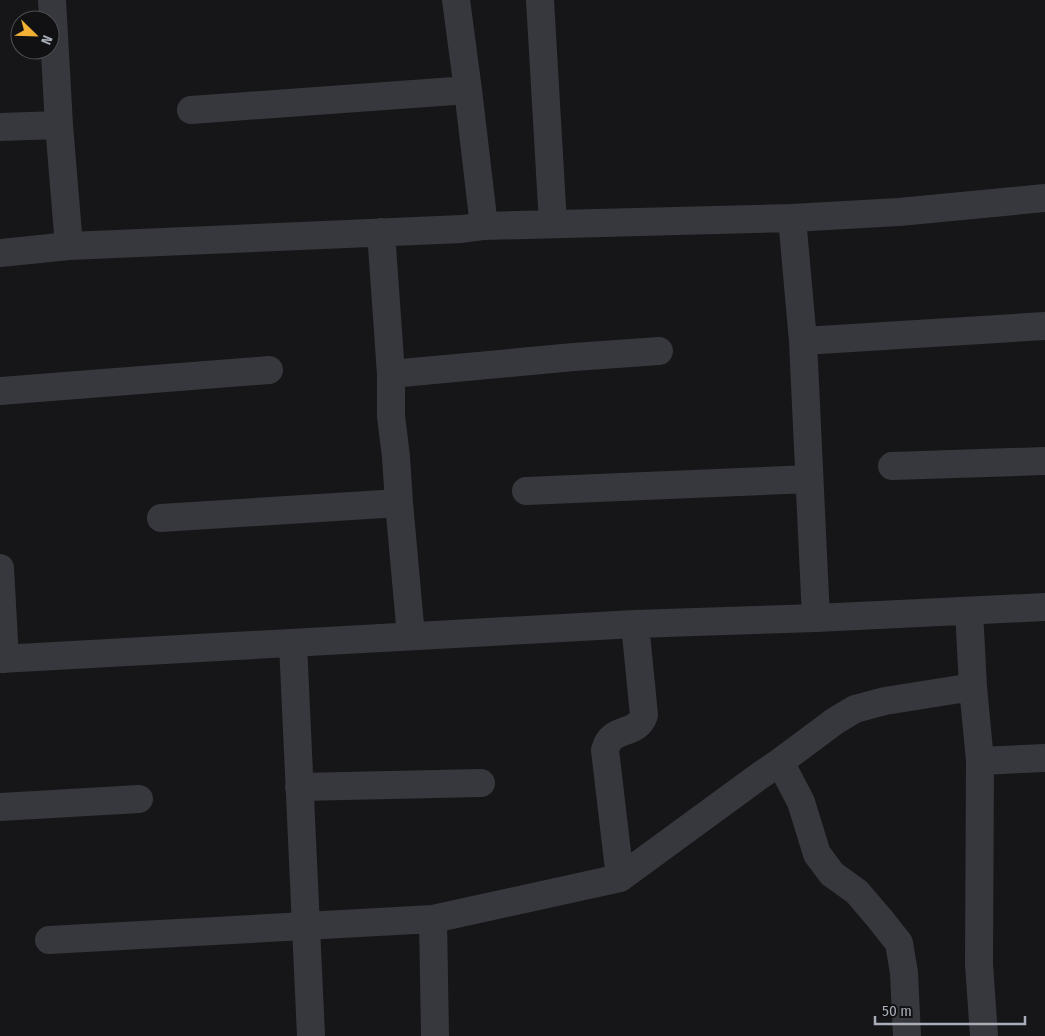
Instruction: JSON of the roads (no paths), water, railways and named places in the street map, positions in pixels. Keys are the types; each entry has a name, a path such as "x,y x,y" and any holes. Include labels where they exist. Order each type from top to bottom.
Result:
{"street":[{"path":"52,0 59,125 69,246"},
{"path":"456,0 484,226"},
{"path":"540,0 553,224"},
{"path":"191,110 468,90"},
{"path":"0,127 59,125"},
{"path":"0,253 69,246 462,229 484,226 792,218 899,212 1045,198"},
{"path":"792,218 803,340 816,618"},
{"path":"382,232 392,374 391,416 411,636"},
{"path":"803,340 1045,326"},
{"path":"392,374 659,350"},
{"path":"0,391 269,370"},
{"path":"892,466 1045,461"},
{"path":"526,491 809,479"},
{"path":"161,518 399,503"},
{"path":"0,568 3,659 635,624 816,618 1045,607"},
{"path":"969,611 973,687 980,762 979,964 984,1036"},
{"path":"620,878 605,750 606,743 611,737 637,726 642,721 644,715 635,624"},
{"path":"293,643 310,1036"},
{"path":"49,940 433,919 620,878 750,782 835,721 855,709 885,700 973,687"},
{"path":"980,762 1045,758"},
{"path":"780,762 801,802 817,854 832,874 857,892 899,943 904,973 907,1036"},
{"path":"299,788 481,783"},
{"path":"0,807 139,799"},
{"path":"433,919 435,1036"}]}
